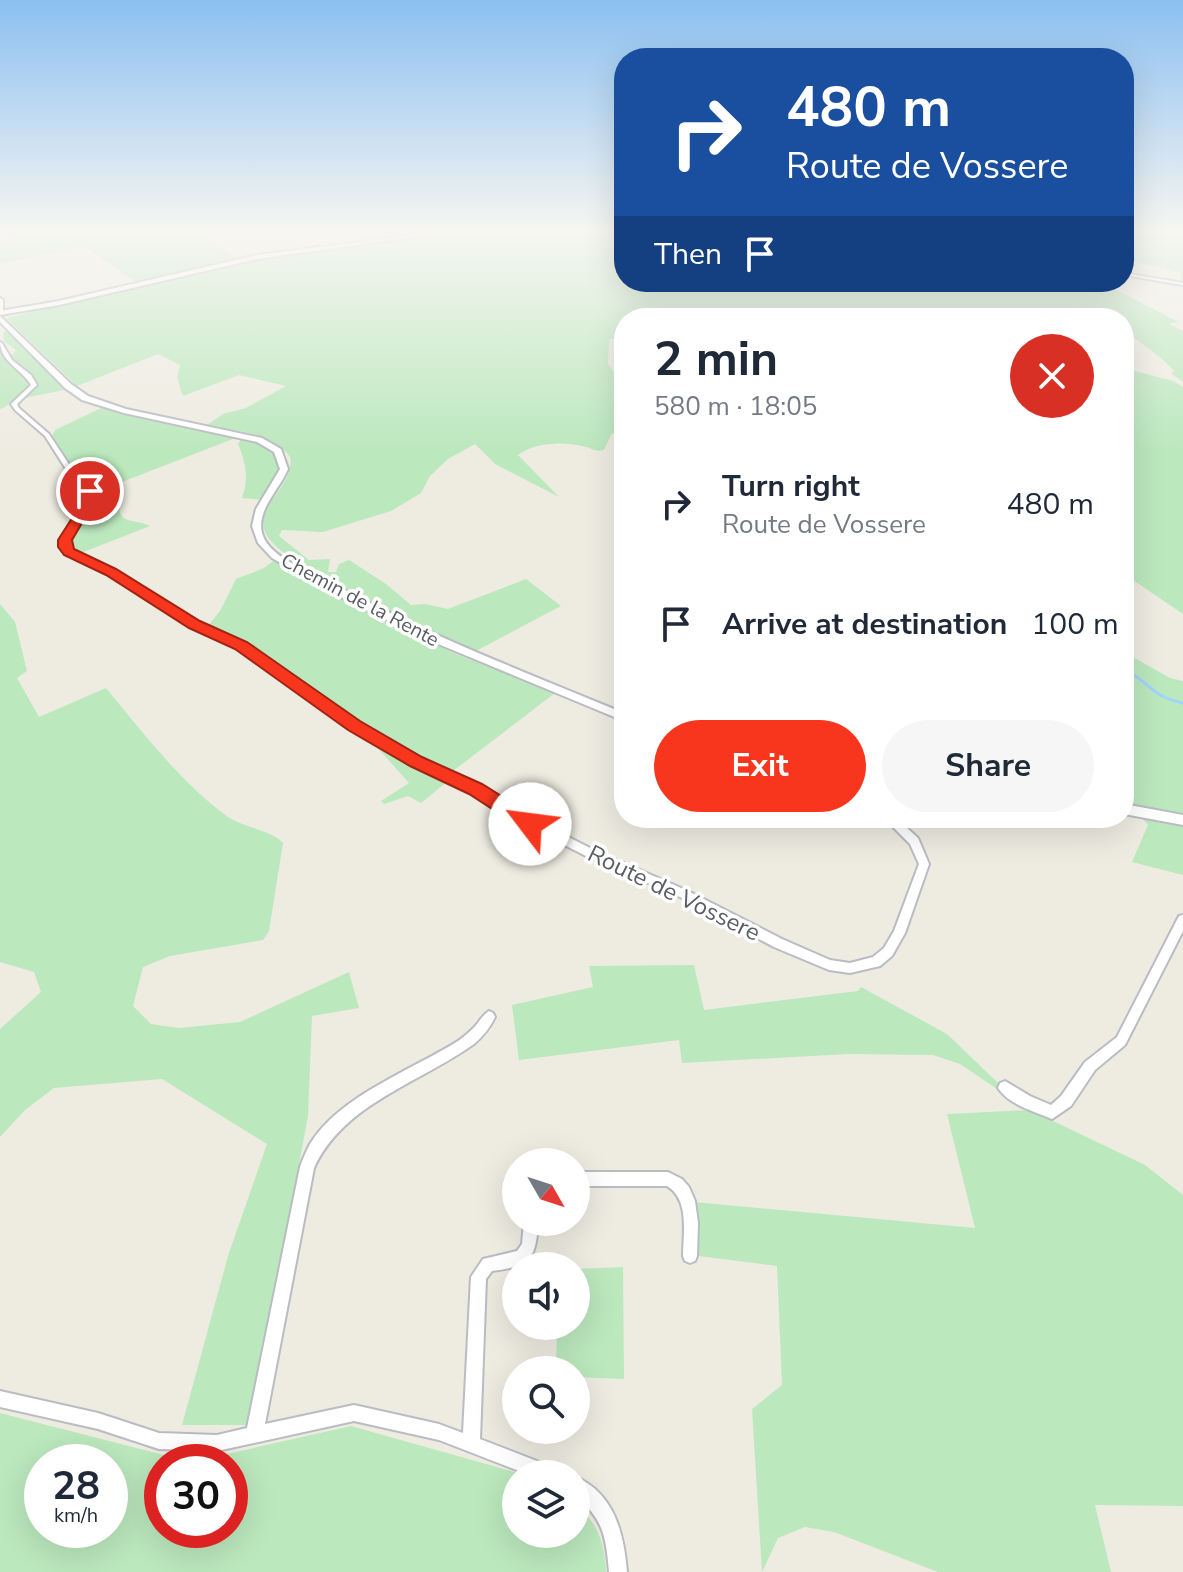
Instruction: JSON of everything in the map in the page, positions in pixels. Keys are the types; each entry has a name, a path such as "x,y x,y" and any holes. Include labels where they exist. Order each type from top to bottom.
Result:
{"main road":[{"path":"1,318 46,306"}],"street":[{"name":"Chemin de la Rente","path":"1,318 68,386 95,403 249,437 274,448 284,462 284,469 260,512 256,526 262,542 279,558 358,603 442,644 614,713"},
{"name":"Route de Vossere","path":"0,344 10,361 29,376 34,385 14,404 17,409 47,435 73,476 90,491 89,501 65,540 67,550 111,572 183,618 241,646 331,711 416,762 475,789 518,818 684,894 778,943 829,965 850,968 876,962 888,952 923,871 922,856 914,841 900,828"},
{"path":"1134,811 1183,820"},
{"path":"1005,1088 1025,1101 1052,1112 1066,1101 1090,1066 1121,1041 1183,920"},
{"path":"254,1436 307,1167 318,1141 338,1121 473,1038 489,1017"},
{"path":"590,1179 675,1181 684,1188 688,1198 690,1256"},
{"path":"471,1445 479,1277 488,1264 519,1260 525,1256 530,1236"},
{"path":"0,1399 98,1421 159,1441 217,1443 354,1413 439,1432 511,1460"},
{"path":"590,1496 610,1518 616,1542 618,1572"}],"green space":[{"path":"55,306 1148,306 1179,322 1169,324 1183,331 1183,382 1171,373 1174,371 1164,361 1134,338 1134,308 614,308 614,338 609,339 608,364 614,372 614,434 604,450 550,444 533,447 518,455 559,497 495,464 475,444 448,459 430,476 421,493 391,511 323,532 282,530 279,536 309,560 330,559 328,572 336,572 339,564 349,560 411,605 425,604 448,609 526,579 561,606 472,653 357,598 294,561 273,544 264,529 264,519 287,476 290,457 263,437 207,425 223,414 246,408 286,386 239,375 183,396 177,378 180,365 158,354 77,386 6,318"},
{"path":"9,331 64,390 24,398 35,384 11,356 16,350 4,341 3,332"},
{"path":"0,350 10,365 30,383 22,395 0,409"},
{"path":"1134,371 1173,381 1183,387 1183,614 1134,581"},
{"path":"101,408 238,437 96,492 70,465 52,436 55,430"},
{"path":"242,438 264,446 276,456 279,474 263,500 242,498 246,471 238,444"},
{"path":"119,500 123,518 150,526 81,553 68,545 88,508"},
{"path":"276,559 369,612 453,653 555,693 453,771 399,748 332,709 250,649 207,627 220,611 236,579 264,568"},
{"path":"0,604 15,622 27,671 17,678 39,717 106,688 162,755 207,801 231,819 272,835 283,843 269,931 263,940 170,956 143,967 133,1006 151,1024 179,1028 240,1022 349,972 359,1008 312,1016 308,1116 251,1425 182,1425 228,1256 267,1144 162,1079 54,1088 25,1110 0,1137 0,1029 41,992 34,972 0,962"},
{"path":"1134,658 1170,678 1183,681 1183,814 1134,805"},
{"path":"374,744 411,766 448,781 421,803 408,796 384,804 381,801 409,783"},
{"path":"1141,817 1183,825 1183,875 1132,862 1148,825"},
{"path":"694,965 704,1010 858,991 861,987 947,1034 1000,1085 997,1089 960,1064 933,1055 848,1054 682,1063 679,1040 519,1060 512,1005 593,987 589,966"},
{"path":"1030,1110 1145,1165 1183,1195 1183,1506 1095,1505 1111,1572 938,1572 834,1532 805,1527 778,1538 762,1572 752,1409 782,1385 777,1266 698,1256 693,1202 975,1228 947,1114"},
{"path":"623,1267 624,1379 590,1378 590,1356 556,1356 557,1340 590,1340 590,1268"},
{"path":"0,1413 121,1444 24,1444 24,1548 128,1548 128,1446 144,1450 144,1548 248,1548 248,1449 351,1426 502,1468 502,1548 590,1548 590,1519 599,1535 606,1572 0,1572"}],"waterway":[{"path":"1134,675 1159,694 1183,703"}],"route":[{"path":"90,491 89,501 65,540 69,552 111,572 195,625 241,646 354,726 416,762 475,789 530,824"}]}
